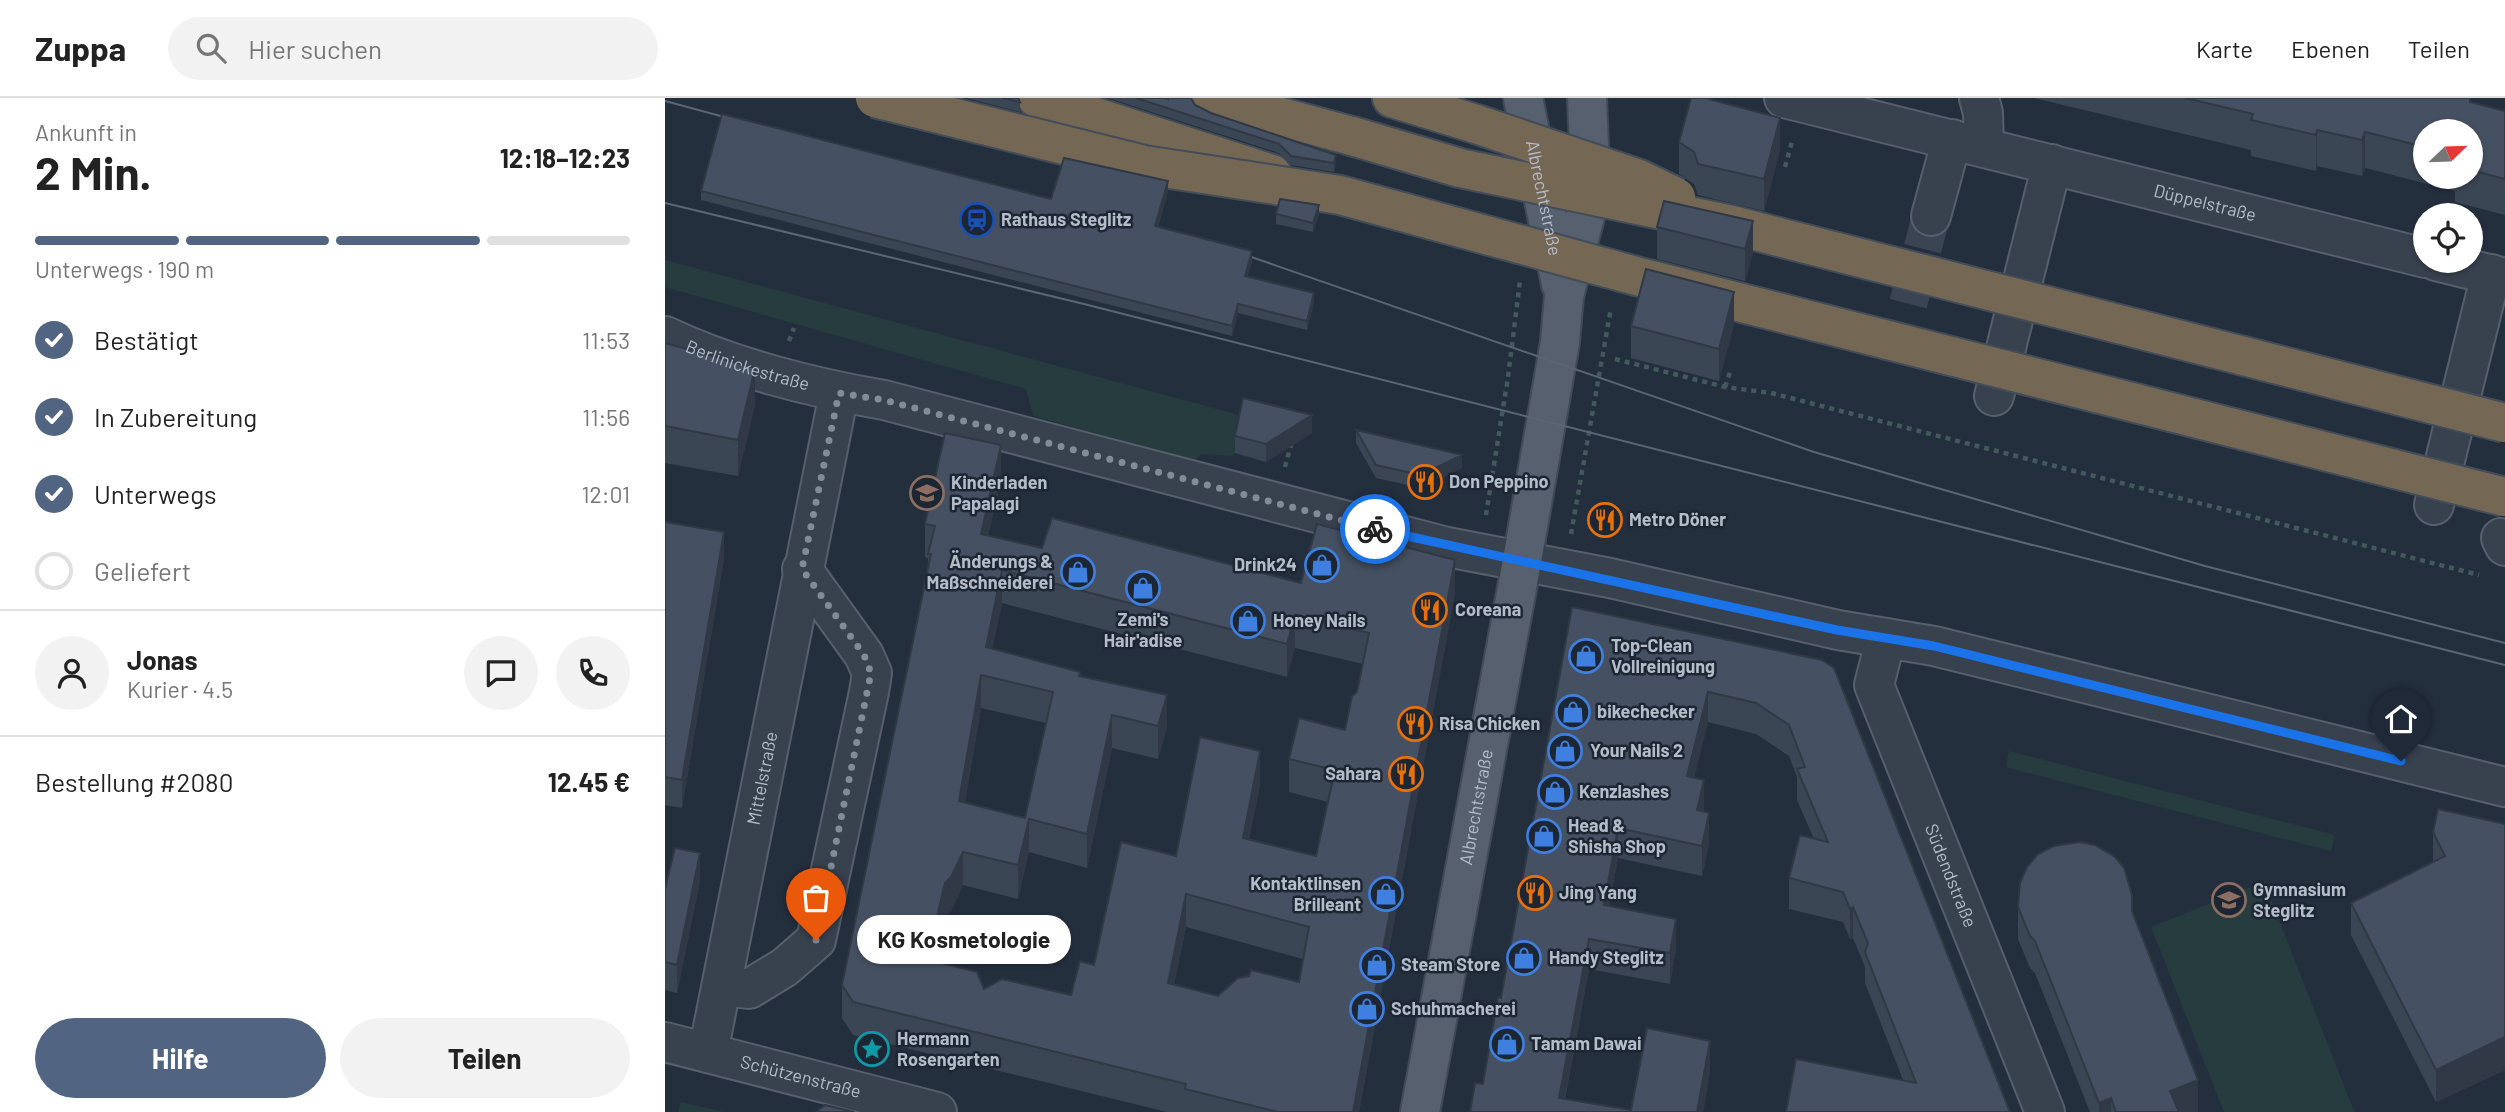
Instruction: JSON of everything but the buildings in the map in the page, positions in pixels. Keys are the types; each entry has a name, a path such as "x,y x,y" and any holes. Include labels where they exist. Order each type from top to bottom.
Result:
{"highway":[{"path":"875,98 1143,165 1340,195"},
{"path":"1037,98 1340,195 1636,276 2505,497"},
{"path":"1210,98 1460,168 1728,224 2505,423"},
{"path":"1392,98 1639,179 1728,224"}],"main road":[{"name":"Albrechtstraße","path":"1523,98 1564,296"},
{"name":"Albrechtstraße","path":"1420,1112 1523,561 1560,342 1564,296 1591,194 1587,98"}],"street":[{"name":"Düppelstraße","path":"1783,98 2413,255"},
{"path":"1931,216 1983,113 1979,98"},
{"path":"1994,397 2052,164"},
{"path":"2434,505 2498,276"},
{"name":"Berlinickestraße","path":"665,336 689,347 839,393 884,400 1421,541 1934,646 2505,787"},
{"name":"Mittelstraße","path":"708,1053 839,393"},
{"path":"722,986 749,989 785,967 816,940 869,692 871,673 864,655 802,569"},
{"name":"Südendstraße","path":"1886,638 1874,685 2045,1112"},
{"name":"Schützenstraße","path":"665,1042 937,1112"}],"path":[{"path":"1785,167 1793,138"},
{"path":"1484,525 1508,377 1521,269"},
{"path":"1570,540 1612,298"},
{"path":"1615,359 1725,387 1785,396 2499,554"},
{"path":"1725,387 1731,369"},
{"path":"1282,477 1295,429"}],"green space":[{"path":"665,260 1243,416 1235,453 1233,456 1202,454 1194,460 1033,416 1026,389 665,287"},
{"path":"2009,751 2335,835 2331,851 2006,767"},
{"path":"2264,882 2355,1112 2224,1112 2151,927"},
{"path":"681,1102 724,1112 678,1112"}],"tunnel":[{"path":"1894,359 1931,216"}],"tram line":[{"path":"665,101 739,121"},
{"path":"665,203 1084,304 2505,665"},
{"path":"1234,251 1814,452 2205,566 2505,643"}],"way so far":[{"path":"816,940 871,673 864,655 802,569 839,393 884,400 1275,505 1375,529"}],"place":[{"name":"Rathaus Steglitz","path":"977,220"},
{"name":"Don Peppino","path":"1425,482"},
{"name":"Kinderladen Papalagi","path":"927,493"},
{"name":"Metro Döner","path":"1605,520"},
{"name":"Drink24","path":"1322,565"},
{"name":"Änderungs & Maßschneiderei","path":"1078,572"},
{"name":"Zemi's Hair'adise","path":"1143,588"},
{"name":"Coreana","path":"1430,610"},
{"name":"Honey Nails","path":"1248,621"},
{"name":"Top-Clean Vollreinigung","path":"1586,656"},
{"name":"bikechecker","path":"1573,712"},
{"name":"Risa Chicken","path":"1415,724"},
{"name":"Your Nails 2","path":"1565,751"},
{"name":"Sahara","path":"1406,774"},
{"name":"Kenzlashes","path":"1555,792"},
{"name":"Head & Shisha Shop","path":"1544,836"},
{"name":"Jing Yang","path":"1535,893"},
{"name":"Kontaktlinsen Brilleant","path":"1386,894"},
{"name":"Gymnasium Steglitz","path":"2229,900"},
{"name":"KG Kosmetologie","path":"816,940"},
{"name":"Handy Steglitz","path":"1524,958"},
{"name":"Steam Store","path":"1377,965"},
{"name":"Schuhmacherei","path":"1367,1009"},
{"name":"Tamam Dawai","path":"1507,1044"},
{"name":"Hermann Rosengarten","path":"872,1049"}],"route":[{"path":"1375,529 1447,547 1610,578 1837,630 1934,646 2401,761"}]}
